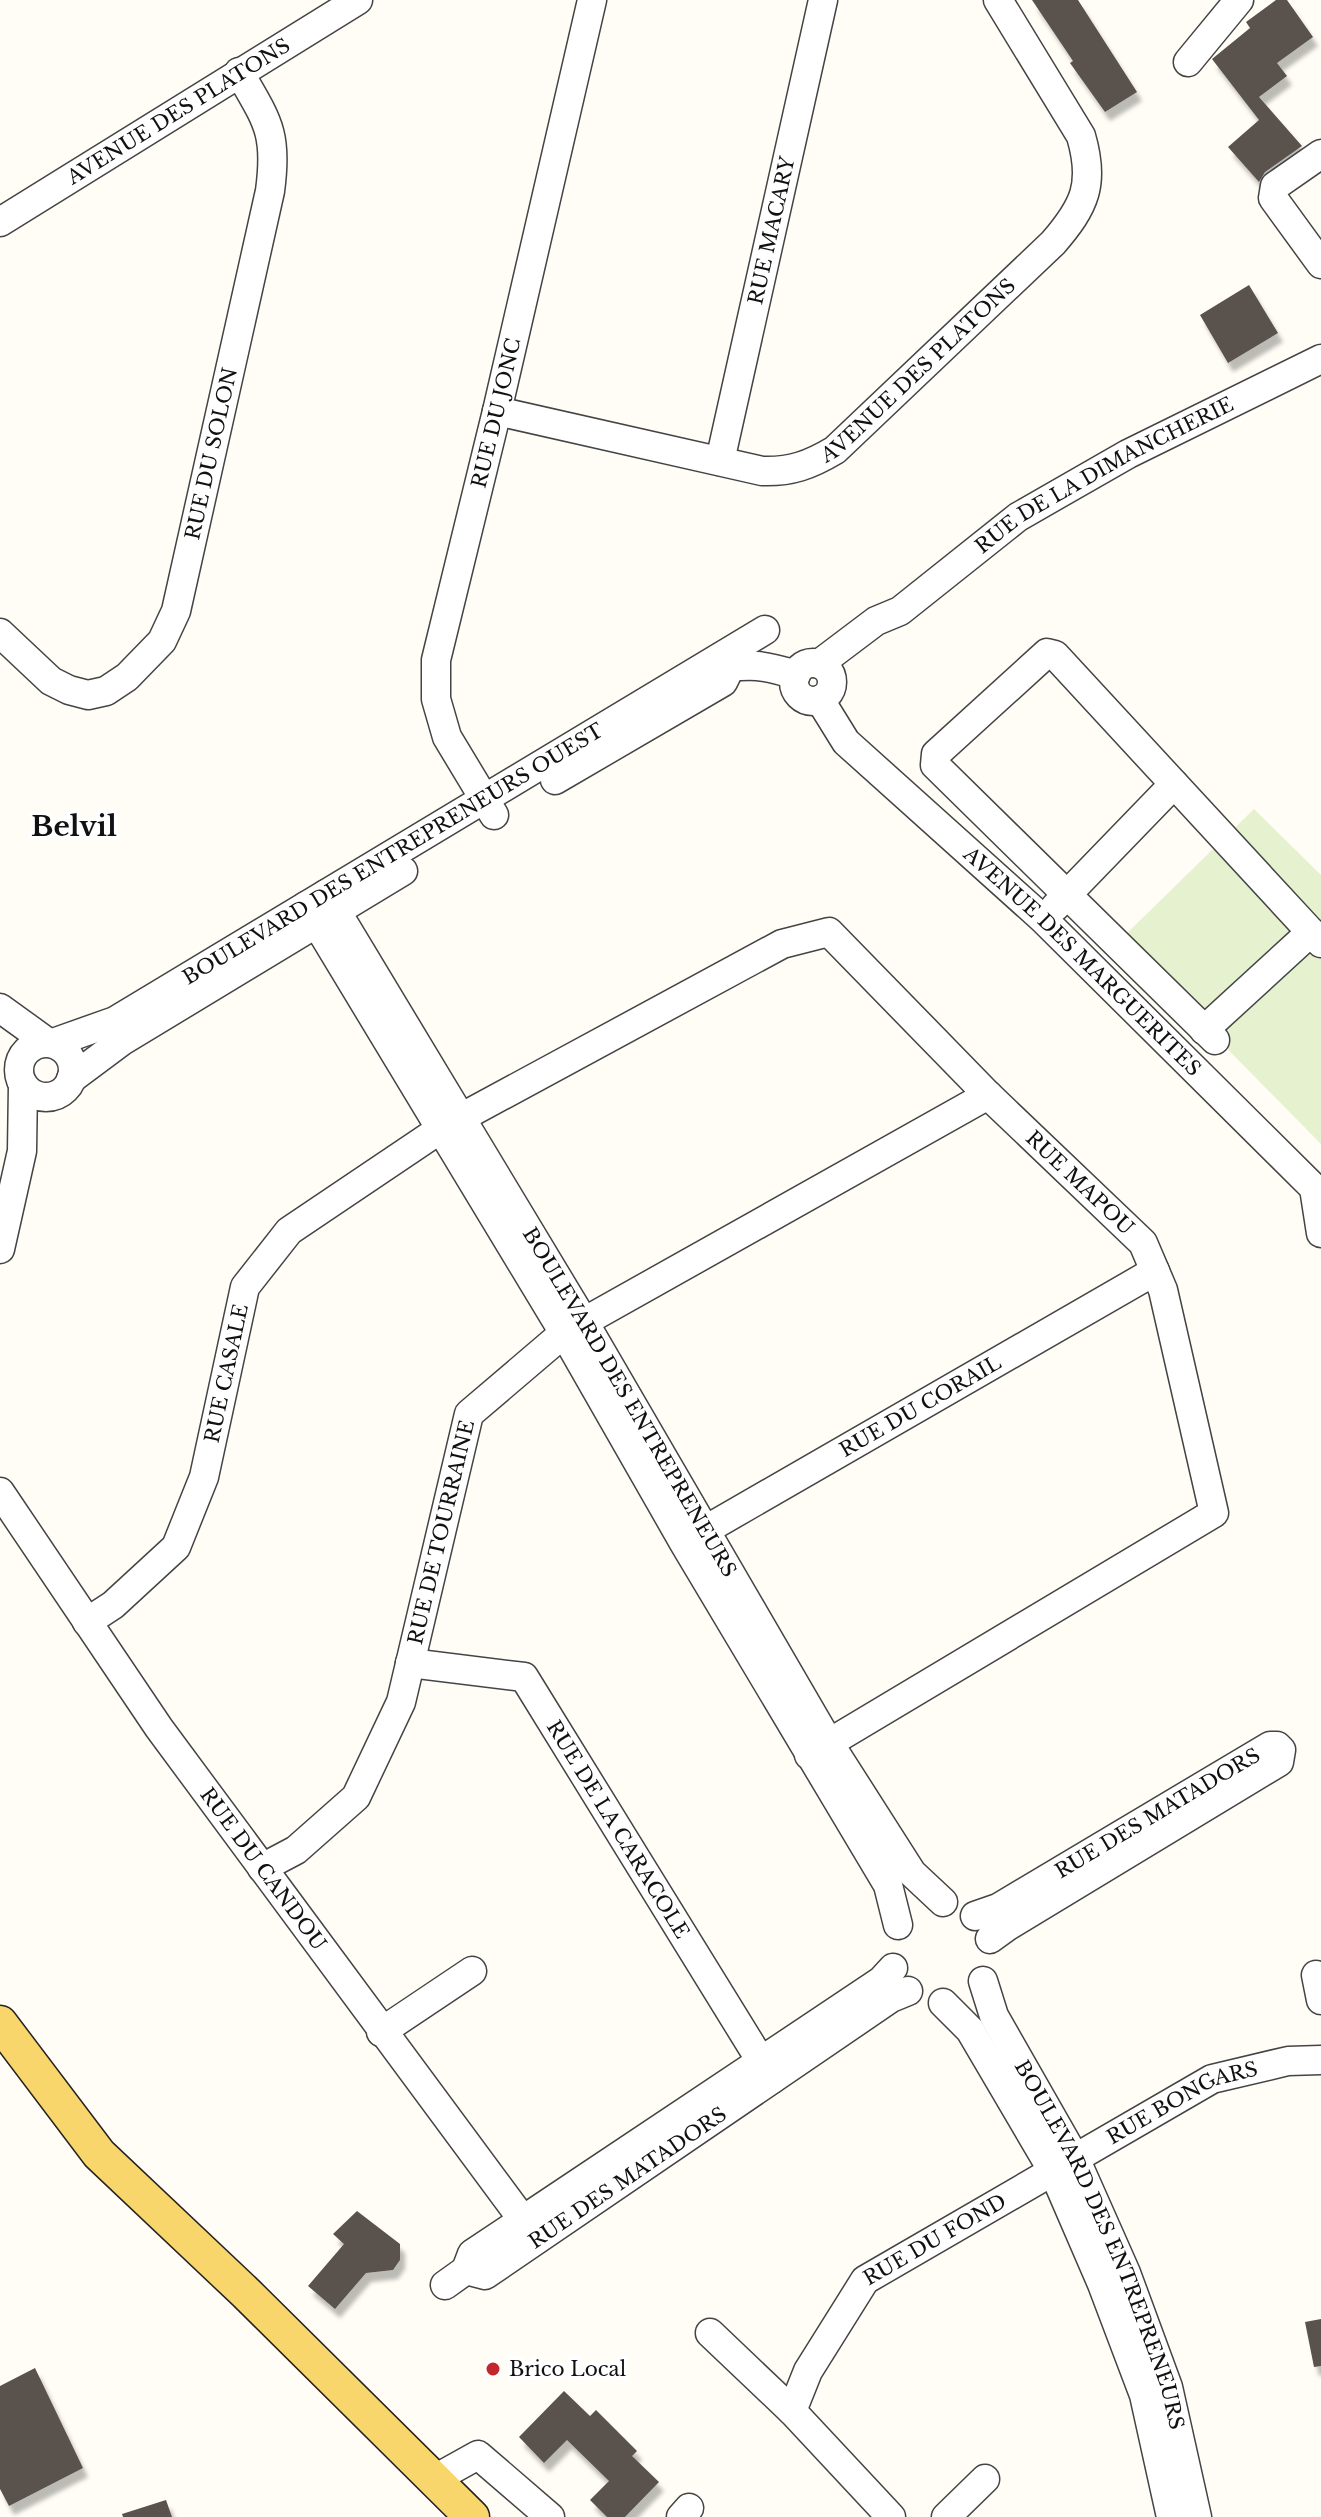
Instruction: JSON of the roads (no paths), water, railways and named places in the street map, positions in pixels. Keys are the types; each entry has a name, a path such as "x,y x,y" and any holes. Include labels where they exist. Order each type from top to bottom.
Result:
{"main road":[{"path":"0,2023 99,2154 246,2293 472,2517"}],"street":[{"name":"AVENUE DES PLATONS","path":"0,222 358,0"},
{"name":"RUE DU JONC","path":"490,807 447,737 436,699 436,660 592,0"},
{"name":"RUE MACARY","path":"720,461 823,0"},
{"name":"AVENUE DES PLATONS","path":"497,411 762,471 786,472 811,464 835,450 1053,243 1076,217 1085,191 1088,161 1081,136 998,0"},
{"path":"1188,62 1239,0"},
{"name":"RUE DU SOLON","path":"0,633 51,681 88,695 106,691 127,677 162,641 176,611 267,206 274,159 272,137 239,72"},
{"path":"1321,154 1275,186 1272,192 1273,198 1321,264"},
{"name":"RUE DE LA DIMANCHERIE","path":"817,680 886,632 900,611 1018,517 1128,454 1321,359"},
{"name":"BOULEVARD DES ENTREPRENEURS OUEST","path":"50,1043 115,1021 321,908 720,666 765,630"},
{"path":"1047,653 1055,655 1316,937 1210,1035 1067,895 935,765 936,754 1047,653"},
{"path":"720,666 763,667 817,680"},
{"name":"AVENUE DES MARGUERITES","path":"817,680 846,742 1043,919 1317,1186 1321,1233"},
{"path":"1043,919 1174,784"},
{"name":"BOULEVARD DES ENTREPRENEURS OUEST","path":"63,1087 122,1041 321,908"},
{"name":"BOULEVARD DES ENTREPRENEURS","path":"321,908 574,1327 819,1749 888,1885 898,1925"},
{"name":"RUE MAPOU","path":"452,1122 782,944 829,932 988,1095 1143,1243 1163,1290 1214,1513 819,1749"},
{"path":"0,1008 50,1043 64,1049 71,1060 63,1087 22,1151"},
{"path":"0,1249 22,1151 20,1077 27,1049 50,1043"},
{"path":"0,1045 33,1095 48,1097 63,1087"},
{"name":"RUE DE TOURRAINE","path":"262,1868 296,1850 356,1797 401,1702 469,1414 574,1327 988,1095"},
{"name":"RUE CASALE","path":"87,1622 113,1605 176,1547 204,1477 245,1287 289,1231 452,1122"},
{"name":"RUE DU CORAIL","path":"694,1537 1155,1271"},
{"name":"RUE DU CANDOU","path":"0,1492 159,1728 381,2032 530,2229"},
{"name":"RUE DE LA CARACOLE","path":"410,1663 524,1677 766,2071"},
{"name":"RUE DES MATADORS","path":"1270,1746 1280,1747 1279,1762 1008,1926 982,1928 998,1908 1270,1746"},
{"name":"BOULEVARD DES ENTREPRENEURS","path":"819,1749 912,1873 943,1902"},
{"path":"943,1902 966,1909 982,1928 991,1961 983,1981 965,1997 943,2003 928,2002 900,1980 890,1950 898,1925 918,1908 943,1902"},
{"path":"381,2032 472,1971"},
{"name":"RUE DES MATADORS","path":"455,2278 485,2275 530,2229 766,2071 891,1998 900,1980"},
{"name":"BOULEVARD DES ENTREPRENEURS","path":"983,1981 994,2016 1065,2165 1102,2284 1156,2391 1197,2517"},
{"name":"BOULEVARD DES ENTREPRENEURS","path":"943,2003 970,2030 1065,2165"},
{"name":"RUE BONGARS","path":"1065,2165 1212,2079 1288,2061 1321,2060"},
{"name":"RUE DU FOND","path":"792,2411 808,2371 865,2280 1065,2165"},
{"path":"710,2333 792,2411 891,2517"},
{"name":"BOULEVARD DES ENTREPRENEURS","path":"1156,2391 1171,2517"},
{"path":"433,2480 478,2455 550,2517"},
{"path":"946,2517 985,2479"}],"place":[{"name":"Brico Local","path":"493,2369"}],"district":[{"name":"Belvil","path":"74,826"}]}
